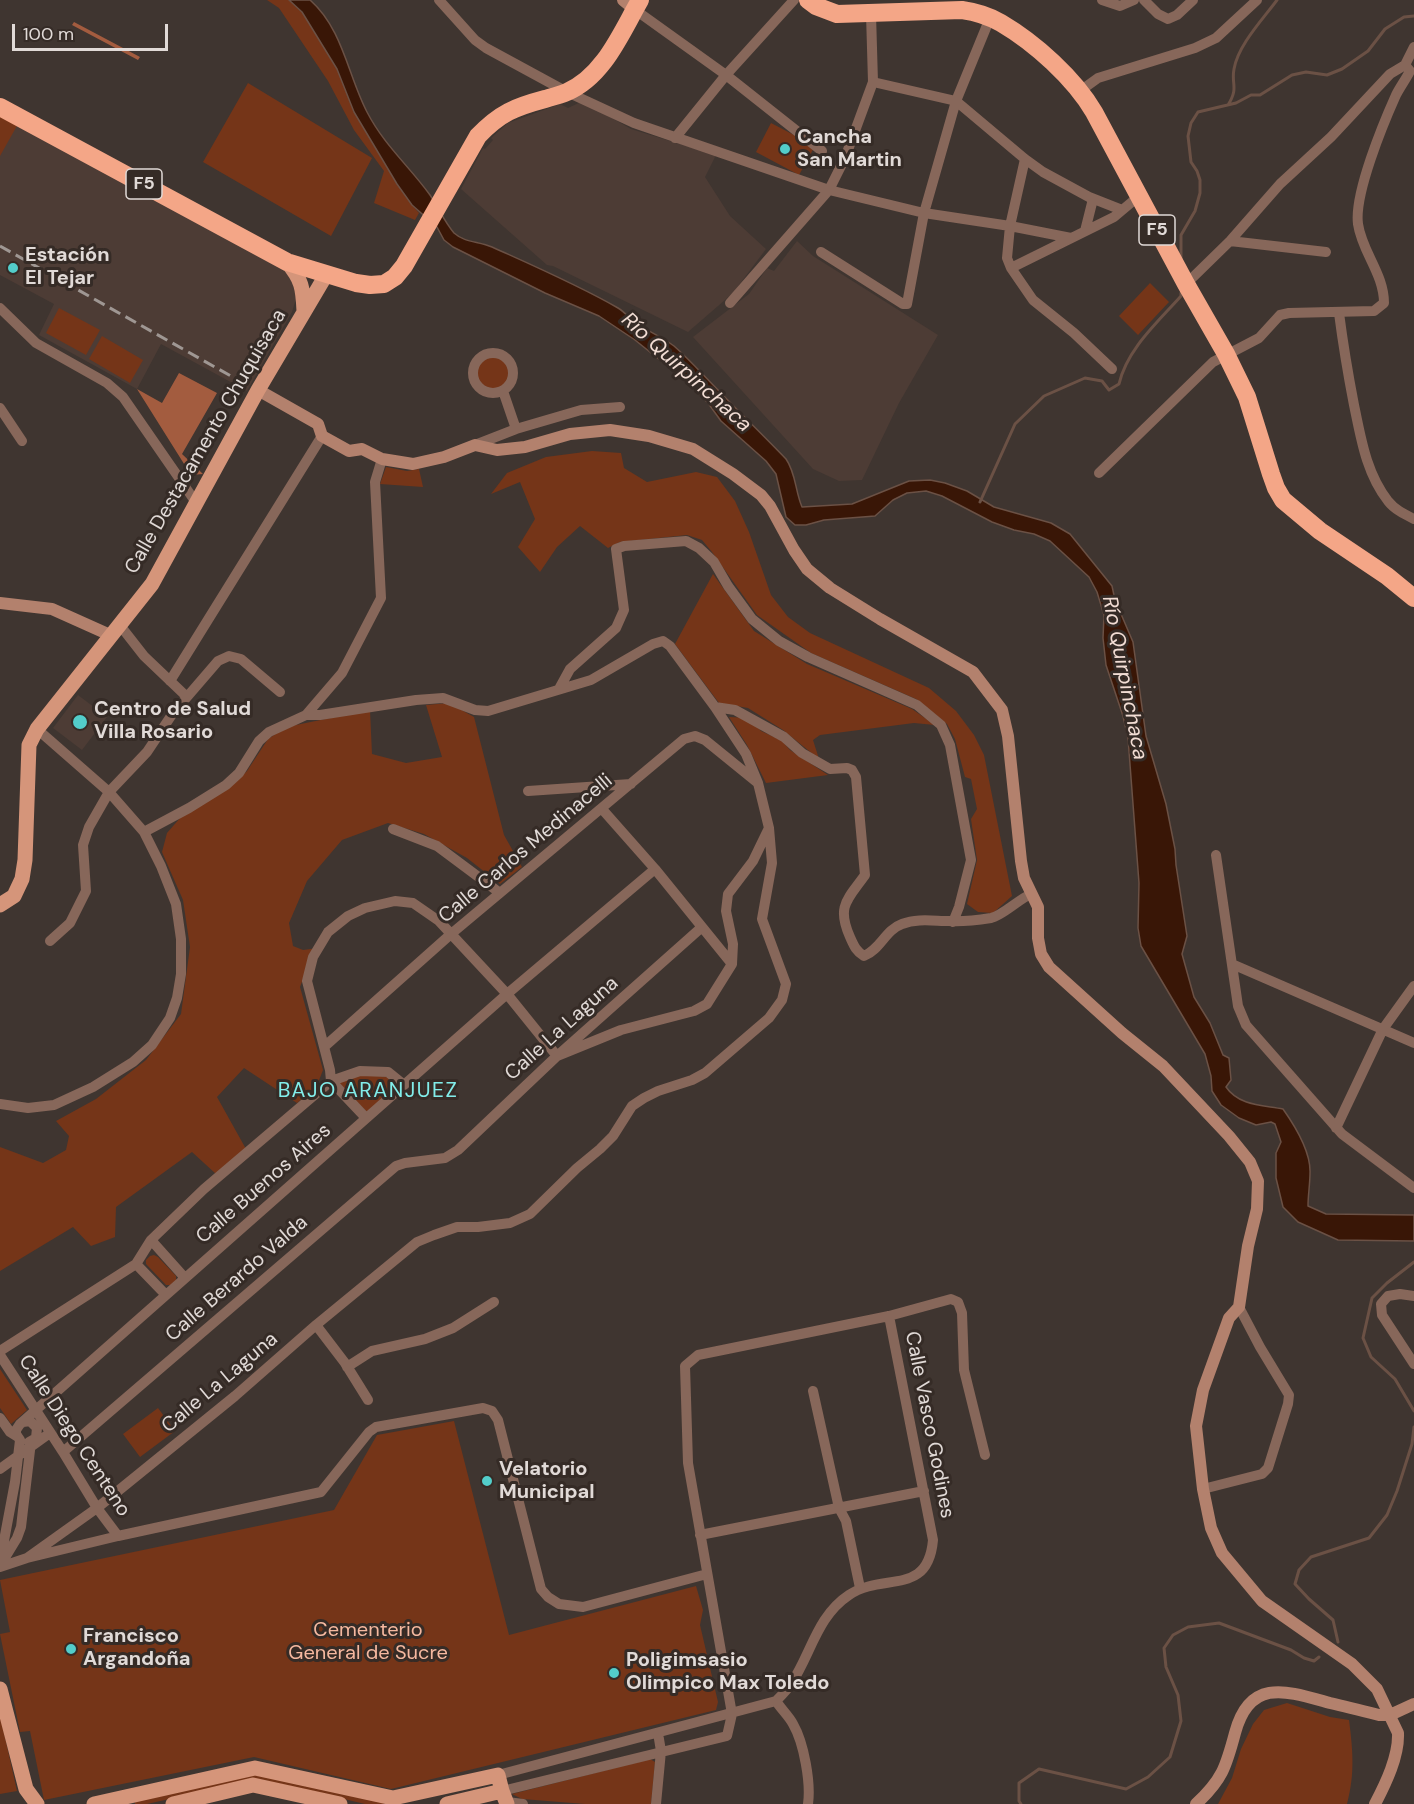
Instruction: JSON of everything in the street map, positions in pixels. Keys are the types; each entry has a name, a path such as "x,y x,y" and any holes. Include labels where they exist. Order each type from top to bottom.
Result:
{"highway":[{"name":"F5","path":"808,0 816,6 837,14 962,10 977,13 1008,27 1053,62 1085,97 1226,354 1247,397 1276,488 1284,500 1320,531 1387,576 1414,598"},
{"name":"F5","path":"0,107 287,262 356,284 384,284 395,277 404,266 478,136 492,121 508,111 567,92 597,70 607,57 632,3"}],"main road":[{"name":"Calle Destacamento Chuquisaca","path":"287,262 302,283 304,311"},
{"name":"Calle Destacamento Chuquisaca","path":"0,905 14,896 22,879 25,860 29,745 37,729 152,584 258,390 326,275"},
{"path":"0,1689 26,1788 37,1804"},
{"path":"104,1803 255,1768 394,1801 498,1775 510,1800 447,1804"},
{"path":"173,1804 254,1785 297,1799 340,1804"}],"street":[{"path":"439,0 475,40 486,48 567,92 634,123 829,190 924,213 1071,238"},
{"path":"675,138 726,75 794,0"},
{"path":"1102,0 1120,6 1134,0"},
{"path":"1144,0 1158,14 1168,19 1177,15 1193,0"},
{"path":"1080,91 1098,78 1195,48 1216,38 1257,0"},
{"path":"632,3 822,152"},
{"path":"730,303 829,190 845,158 873,82 871,14"},
{"path":"821,252 903,304 907,303 924,213 956,101 990,18"},
{"path":"1186,284 1230,241 1280,184 1331,137 1390,74 1405,64 1414,47"},
{"path":"1099,473 1213,362 1259,338 1280,315 1374,311 1384,303 1382,282 1364,246 1358,222 1366,174 1397,93 1410,71 1405,64"},
{"path":"873,82 956,101 1043,172 1093,199 1122,210"},
{"path":"1025,159 1010,226 1007,258 1011,268 1033,300 1074,333 1112,369"},
{"path":"1011,268 1114,217 1139,196"},
{"path":"1085,231 1093,199"},
{"path":"1230,241 1326,252"},
{"path":"0,308 36,343 107,383 123,397 196,504"},
{"path":"1340,313 1343,350 1365,458 1378,487 1389,502 1397,510 1414,519"},
{"path":"258,390 318,424 322,436 349,451 362,449 382,459 412,464 444,457 516,429 581,410 620,407"},
{"path":"503,391 516,429"},
{"path":"0,408 22,441"},
{"path":"475,445 497,450 525,447 570,434 610,430 649,436 693,449 762,495 807,569 830,588 973,672 1002,710 1008,736 1021,861 1024,878 1038,908 1038,938 1041,954 1049,966 1122,1033 1163,1066 1250,1162 1258,1181 1257,1209 1248,1246 1239,1307 1229,1318 1201,1399 1196,1426 1203,1489 1211,1528 1222,1553 1262,1601 1352,1664 1377,1689 1385,1715 1398,1733 1398,1741 1375,1804"},
{"path":"170,681 322,436"},
{"path":"306,715 342,673 381,598 375,482 382,459"},
{"path":"144,832 226,786 239,773 259,741 269,732 306,715 443,698 475,710 488,711 559,689 570,669 616,628 624,609 616,549 624,546 686,541 699,548 714,562 752,619 779,640 808,657 917,705 942,725 950,745 971,860 953,922"},
{"path":"0,603 52,609 114,630 187,697"},
{"name":"Calle La Laguna","path":"27,1558 97,1508 235,1396 316,1325 417,1242 457,1227 510,1223 530,1214 613,1136 632,1106 658,1091 692,1080 705,1073 769,1018 782,1000 786,984 762,919 772,863 769,828 758,783 746,754 715,707 670,646 663,641 653,644 591,680 559,689"},
{"path":"50,941 70,923 86,891 83,845 89,827 109,792 147,752 173,713 218,661 229,656 240,659 280,692"},
{"path":"715,707 735,710 784,737 802,753 830,769 852,770 856,777 865,875 850,893 844,909 844,923 856,951 864,956 873,953 888,933 899,924 913,921 953,922 994,918 1031,894"},
{"path":"0,1104 28,1108 54,1105 93,1087 133,1062 152,1045 170,1018 177,998 181,974 181,939 176,904 144,832 109,792 37,729"},
{"name":"Calle Carlos Medinacelli","path":"324,1047 500,892 684,739 695,736 705,740 758,783"},
{"path":"528,791 631,784"},
{"path":"602,809 655,869 732,964"},
{"path":"366,1118 331,1081 307,981 313,957 328,932 348,916 365,908 395,901 413,903 439,921 507,994 557,1056 621,1030 694,1011 707,1004 732,964 733,944 726,911 728,894 753,861 769,828"},
{"path":"393,829 436,846 500,892"},
{"path":"1216,855 1238,1006 1246,1025 1342,1134 1414,1188"},
{"name":"Calle Buenos Aires","path":"20,1424 507,994 655,869"},
{"name":"Calle La Laguna","path":"445,1158 458,1150 557,1056 702,927"},
{"path":"1232,964 1414,1043"},
{"path":"1336,1128 1383,1029 1414,986"},
{"path":"0,1351 136,1263 151,1240 204,1189 331,1081 360,1071 388,1072 404,1085"},
{"name":"Calle Berardo Valda","path":"63,1452 396,1166 405,1162 445,1158"},
{"path":"151,1240 185,1278"},
{"path":"136,1263 165,1294"},
{"path":"1414,1296 1400,1294 1388,1296 1381,1304 1382,1315 1414,1364"},
{"path":"510,1800 661,1751 726,1736 732,1714 688,1463 685,1366 690,1360 698,1355 889,1316 951,1299 958,1302 962,1313 964,1370 985,1455"},
{"path":"347,1367 372,1351 425,1339 453,1328 494,1302"},
{"path":"1203,1489 1262,1474 1268,1468 1288,1404 1289,1395 1239,1307"},
{"name":"Calle Vasco Godines","path":"860,1588 911,1579 926,1568 932,1553 933,1540 889,1316"},
{"path":"316,1325 368,1400"},
{"name":"Calle Diego Centeno","path":"0,1355 97,1508 118,1536"},
{"path":"498,1775 776,1701 791,1685 831,1611 860,1588 846,1521 839,1508 813,1391"},
{"path":"0,1565 118,1536 321,1492 369,1432 376,1427 483,1408 492,1411 498,1420 541,1589 548,1597 559,1604 583,1606 707,1574"},
{"path":"0,1565 18,1456 25,1442 36,1438 35,1410"},
{"path":"0,1418 10,1432 25,1442"},
{"path":"0,1565 17,1538 21,1527 25,1442 16,1430 23,1422 30,1421 37,1428"},
{"path":"25,1442 50,1433"},
{"path":"0,1469 18,1456"},
{"path":"700,1535 924,1491"},
{"path":"1196,1804 1220,1779 1239,1719 1245,1708 1263,1694 1287,1692 1385,1715 1414,1704"},
{"path":"776,1701 793,1724 801,1742 810,1792 808,1804"},
{"path":"656,1804 661,1751 658,1733"}],"shaded area":[{"path":"74,22 140,57 138,60 72,25"},
{"path":"583,101 631,129 716,155 705,177 730,216 766,249 733,293 688,332 547,265 461,189 483,148 485,149 493,140 491,138 508,123 560,104 568,108"},
{"path":"0,115 283,266 295,286 296,299 292,312 247,391 161,344 137,389 39,335 54,304 0,275"},
{"path":"797,241 813,256 938,335 899,403 862,480 839,481 813,469 693,337 749,294 767,268 774,271"},
{"path":"179,373 217,393 182,454 203,474 191,475 137,389 162,403"},
{"name":"Centro de Salud Villa Rosario","path":"78,695 107,717 82,750 53,728"}],"green space":[{"path":"267,0 289,0 302,12 337,69 354,112 397,184 419,213 415,220 374,203 384,171 354,130 328,81 279,8"},
{"path":"248,83 372,158 331,236 203,162"},
{"path":"0,115 18,124 0,156"},
{"name":"Cancha San Martin","path":"771,123 815,146 799,175 756,152"},
{"path":"1150,283 1169,302 1138,335 1119,316"},
{"path":"59,308 100,330 86,355 46,333"},
{"path":"102,336 143,360 130,383 89,359"},
{"path":"493,357 505,361 509,373 505,385 493,389 481,385 477,373 481,361"},
{"path":"592,451 621,453 624,468 647,482 696,472 717,477 735,501 749,532 771,595 788,617 810,633 929,688 956,711 974,735 984,755 1012,896 993,913 978,912 967,904 977,860 971,819 977,809 971,779 965,777 955,739 947,724 916,699 811,653 757,615 702,540 687,535 620,542 608,548 580,526 557,547 540,572 518,547 535,519 520,482 491,494 507,473 546,457"},
{"path":"386,467 407,471 419,469 423,487 380,484"},
{"path":"713,574 754,631 807,664 912,709 935,725 914,723 820,735 813,740 819,759 783,730 748,708 719,703 675,644"},
{"path":"449,703 474,717 504,835 522,867 500,884 467,858 424,834 388,823 342,840 307,881 289,923 293,946 303,950 318,948 311,957 300,987 323,1070 316,1088 297,1103 244,1068 217,1097 246,1149 216,1174 192,1152 116,1207 115,1237 91,1246 73,1227 0,1271 0,1147 43,1163 66,1150 69,1136 56,1121 96,1099 146,1060 181,1014 190,947 183,900 162,852 167,833 187,810 232,785 247,771 268,739 286,727 370,710 372,754 406,763 442,757 426,705"},
{"path":"729,717 749,718 761,731 781,740 790,750 828,775 766,783 747,745"},
{"path":"364,1074 388,1077 397,1085 370,1111 366,1111 338,1082"},
{"path":"154,1255 176,1276 176,1282 172,1285 166,1285 146,1264 146,1260"},
{"path":"0,1369 27,1410 11,1424 0,1408"},
{"path":"158,1408 175,1431 140,1457 123,1434"},
{"name":"Cementerio General de Sucre","path":"454,1421 509,1635 696,1586 703,1610 700,1625 718,1702 716,1710 391,1789 254,1757 44,1800 30,1731 20,1732 0,1634 10,1632 0,1580 334,1510 377,1435"},
{"path":"1287,1703 1330,1717 1349,1720 1352,1762 1347,1804 1218,1804 1232,1778 1241,1749 1253,1724 1264,1710"},
{"path":"0,1715 17,1791 0,1794"},
{"path":"650,1759 655,1762 651,1804 585,1804 522,1799 512,1794"},
{"path":"250,1773 383,1801 384,1804 365,1804 259,1779 147,1804 135,1804 135,1801"}],"water":[{"name":"Río Quirpinchaca","path":"289,0 310,0 321,12 338,39 360,98 374,124 422,184 454,233 463,239 492,247 587,291 618,308 635,323 674,346 786,459 792,470 802,507 852,504 909,481 930,480 967,491 994,507 1051,523 1070,534 1112,586 1115,600 1133,642 1146,736 1166,804 1175,849 1187,936 1182,954 1194,997 1210,1023 1223,1055 1229,1058 1231,1080 1226,1087 1244,1101 1283,1109 1288,1116 1301,1139 1310,1165 1308,1206 1326,1214 1414,1215 1414,1241 1338,1240 1298,1222 1283,1207 1276,1178 1276,1153 1281,1142 1275,1124 1271,1122 1256,1125 1239,1118 1221,1105 1212,1091 1211,1076 1205,1054 1141,946 1138,928 1139,883 1128,738 1106,665 1103,638 1104,615 1097,592 1089,577 1050,541 992,522 942,496 926,491 907,493 893,500 875,516 795,525 786,517 776,474 766,461 721,421 691,385 635,340 599,316 545,293 453,247 444,240 437,227 412,205 397,184 354,112 337,69 302,12"}],"waterway":[{"path":"1228,105 1234,90 1233,74 1240,51 1277,0"},
{"path":"1181,258 1181,235 1195,211 1200,193 1200,180 1191,162 1188,136 1191,123 1198,112 1236,103 1251,95 1260,95 1292,75 1306,72 1327,75 1342,69 1368,51 1385,29 1404,17 1414,16"},
{"path":"980,502 1015,424 1044,396 1085,378 1102,381 1109,390 1119,384 1123,371 1136,348 1181,296 1181,293"},
{"path":"1414,1262 1372,1298 1363,1338 1371,1357 1395,1379 1414,1411"},
{"path":"1338,1642 1333,1620 1295,1584 1299,1570 1311,1557 1369,1538 1387,1515 1397,1491 1412,1444 1414,1427"},
{"path":"1021,1804 1019,1783 1039,1769 1126,1789 1148,1777 1170,1757 1181,1721 1178,1695 1166,1667 1164,1648 1173,1635 1188,1627 1219,1623 1291,1650 1304,1658 1314,1661 1319,1657"}],"railway":[{"path":"0,246 245,384"}],"place":[{"name":"Cancha San Martin","path":"785,149"},
{"name":"Estación El Tejar","path":"13,268"},
{"name":"Centro de Salud Villa Rosario","path":"80,722"},
{"name":"Velatorio Municipal","path":"487,1481"},
{"name":"Francisco Argandoña","path":"71,1649"},
{"name":"Poligimsasio Olimpico Max Toledo","path":"614,1673"}],"district":[{"name":"BAJO ARANJUEZ","path":"368,1091"}]}
